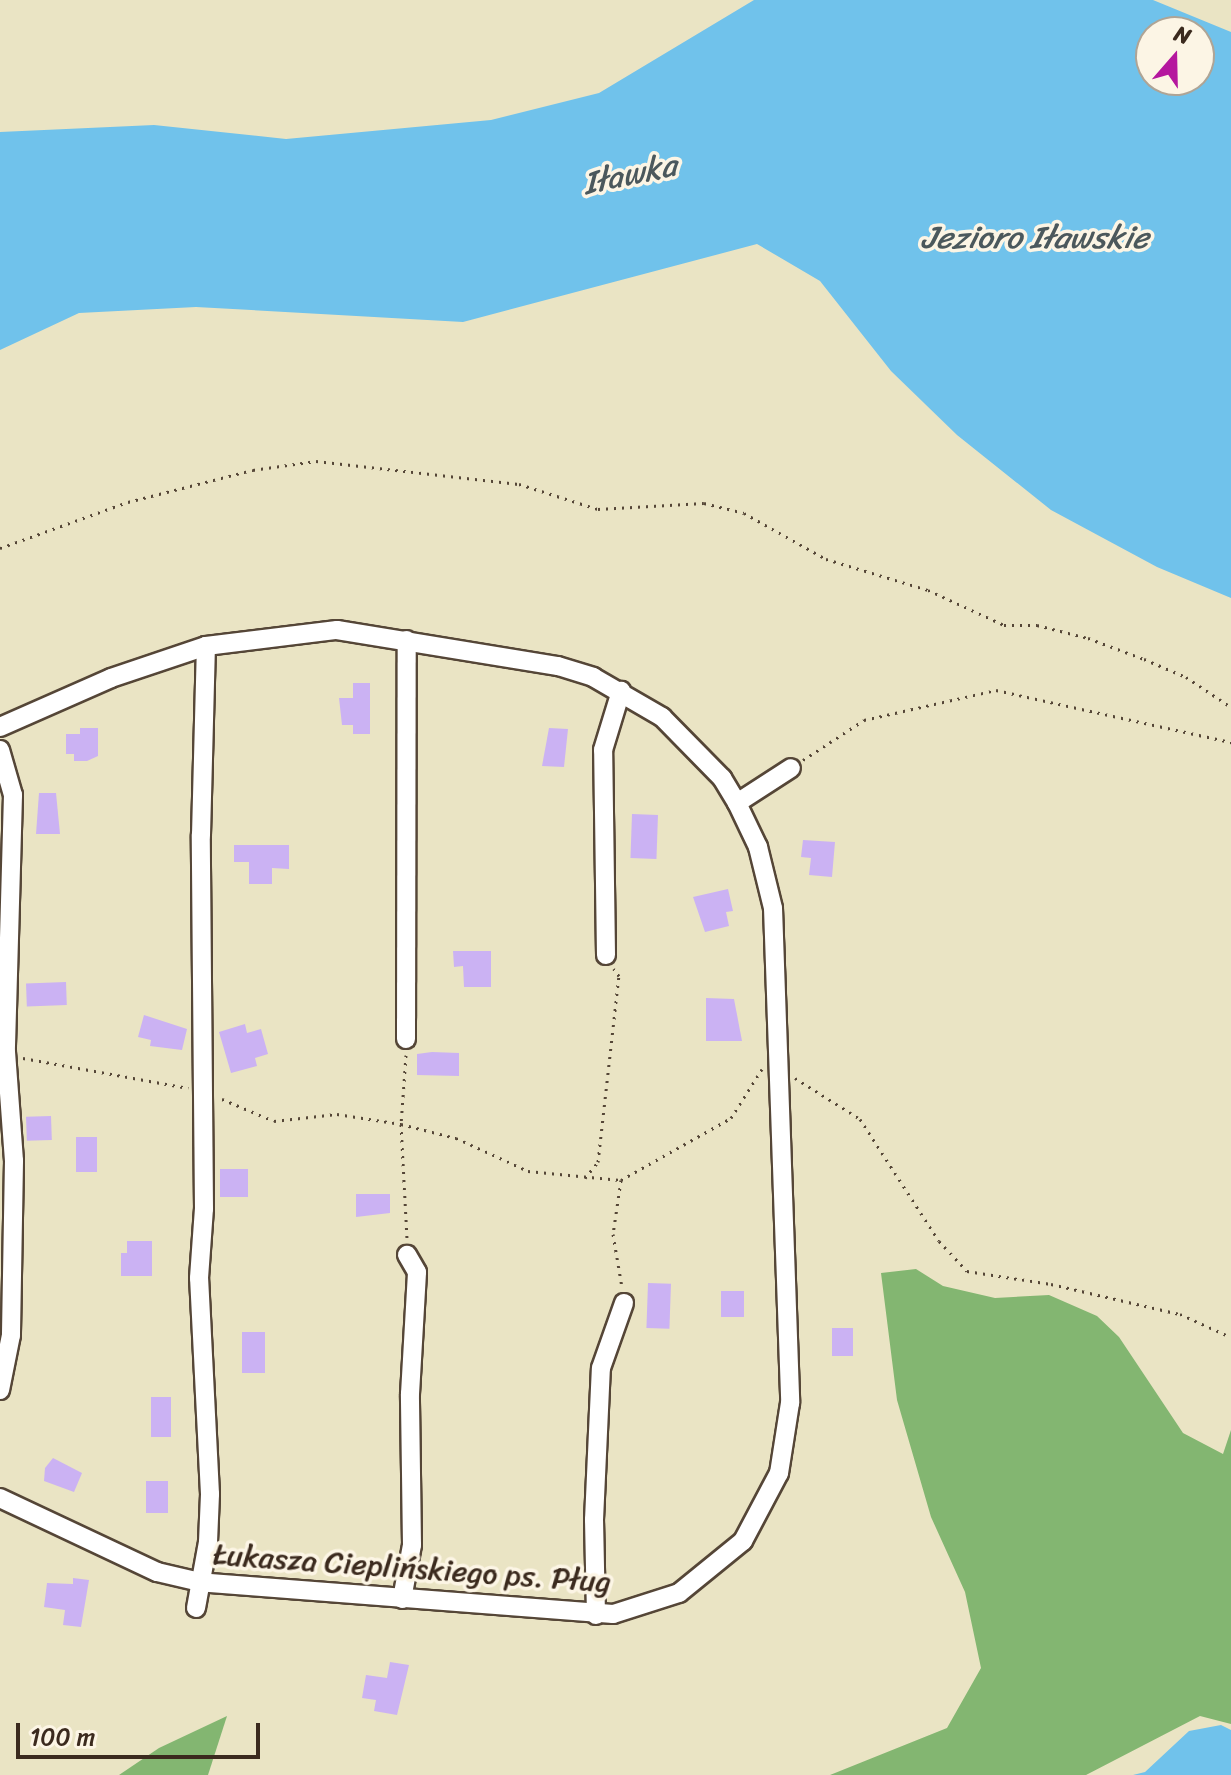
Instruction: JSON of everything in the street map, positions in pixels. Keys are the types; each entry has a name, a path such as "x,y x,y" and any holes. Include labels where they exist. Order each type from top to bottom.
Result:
{"street":[{"name":"Łukasza Cieplińskiego ps. Pług","path":"0,727 111,678 206,646 337,630 558,666 621,691 662,717 695,747 737,803 758,847 773,908 790,1403 779,1473 743,1541 704,1576 646,1606 596,1615 200,1582 157,1572 0,1498"},
{"path":"406,1039 407,640"},
{"path":"196,1608 210,1494 199,1278 204,1092 201,835 206,646"},
{"path":"606,955 603,750 621,691"},
{"path":"0,750 13,795 6,1052 14,1161 11,1335 0,1390"},
{"path":"737,803 791,768"},
{"path":"402,1599 412,1545 410,1394 417,1272 407,1255"},
{"path":"596,1615 594,1520 601,1368 624,1303"}],"path":[{"path":"0,548 128,502 253,470 316,461 519,484 598,509 704,503 744,513 826,559 928,590 1004,625 1075,634 1144,659 1186,677 1231,707"},
{"path":"791,768 864,720 996,690 1231,742"},
{"path":"585,1178 598,1162 619,976 606,955"},
{"path":"406,1039 401,1124 407,1255"},
{"path":"6,1052 42,1064 148,1077 204,1092 274,1121 337,1114 401,1124 456,1138 528,1171 621,1180 731,1118 758,1069 779,1067 860,1119 939,1241 967,1271 1051,1284 1180,1314 1231,1337"},
{"path":"621,1180 613,1234 624,1303"}],"green space":[{"path":"916,1269 943,1286 995,1298 1049,1295 1097,1316 1119,1337 1183,1433 1223,1454 1231,1430 1231,1724 1200,1716 1086,1775 830,1775 947,1728 981,1668 965,1592 931,1517 897,1400 881,1273"},
{"path":"227,1716 208,1775 119,1775 159,1748"}],"water":[{"name":"Jezioro Iławskie","path":"754,0 1153,0 1192,16 1135,16 1135,96 1215,96 1215,25 1231,32 1231,598 1157,567 1051,510 957,435 891,371 820,281 757,244 463,322 196,307 79,313 0,350 0,132 154,125 286,139 491,120 599,93"},
{"path":"1221,1725 1231,1730 1231,1775 1133,1775 1145,1772 1189,1731"}],"building":[{"path":"353,683 370,683 370,734 353,734 353,725 342,725 339,698 353,698"},
{"path":"80,728 98,728 98,756 87,761 74,761 74,754 66,754 66,734 80,734"},
{"path":"549,728 568,729 564,767 542,766"},
{"path":"39,793 56,793 60,834 36,834"},
{"path":"632,814 658,815 656,859 630,858"},
{"path":"803,840 835,842 832,877 809,875 811,858 801,857"},
{"path":"234,845 289,845 289,869 272,868 272,884 249,884 249,862 234,862"},
{"path":"728,889 733,911 726,912 729,926 705,932 693,897"},
{"path":"453,951 491,951 491,987 464,987 463,966 454,967"},
{"path":"66,982 67,1005 27,1006 26,983"},
{"path":"706,998 734,999 742,1041 706,1041"},
{"path":"144,1015 187,1029 182,1050 150,1046 151,1040 138,1037"},
{"path":"245,1024 247,1033 261,1029 268,1054 255,1058 257,1066 231,1073 219,1032"},
{"path":"459,1053 459,1076 417,1075 417,1054"},
{"path":"51,1116 52,1140 27,1141 26,1117"},
{"path":"76,1137 97,1137 97,1172 76,1172"},
{"path":"220,1169 248,1169 248,1197 220,1197"},
{"path":"356,1194 390,1194 390,1213 356,1217"},
{"path":"127,1241 152,1241 152,1276 121,1276 121,1253 127,1253"},
{"path":"648,1283 671,1284 669,1329 646,1328"},
{"path":"721,1291 744,1291 744,1317 721,1317"},
{"path":"832,1328 853,1328 853,1356 832,1356"},
{"path":"242,1332 265,1332 265,1373 242,1373"},
{"path":"151,1397 171,1397 171,1437 151,1437"},
{"path":"53,1458 82,1473 74,1492 44,1481 45,1468"},
{"path":"146,1481 168,1481 168,1513 146,1513"},
{"path":"73,1578 89,1580 81,1627 63,1625 65,1610 44,1607 47,1583 73,1584"},
{"path":"390,1662 409,1665 397,1715 374,1711 376,1700 362,1698 366,1675 387,1678"}],"water label":[{"name":"Iławka","path":"630,175"}]}
